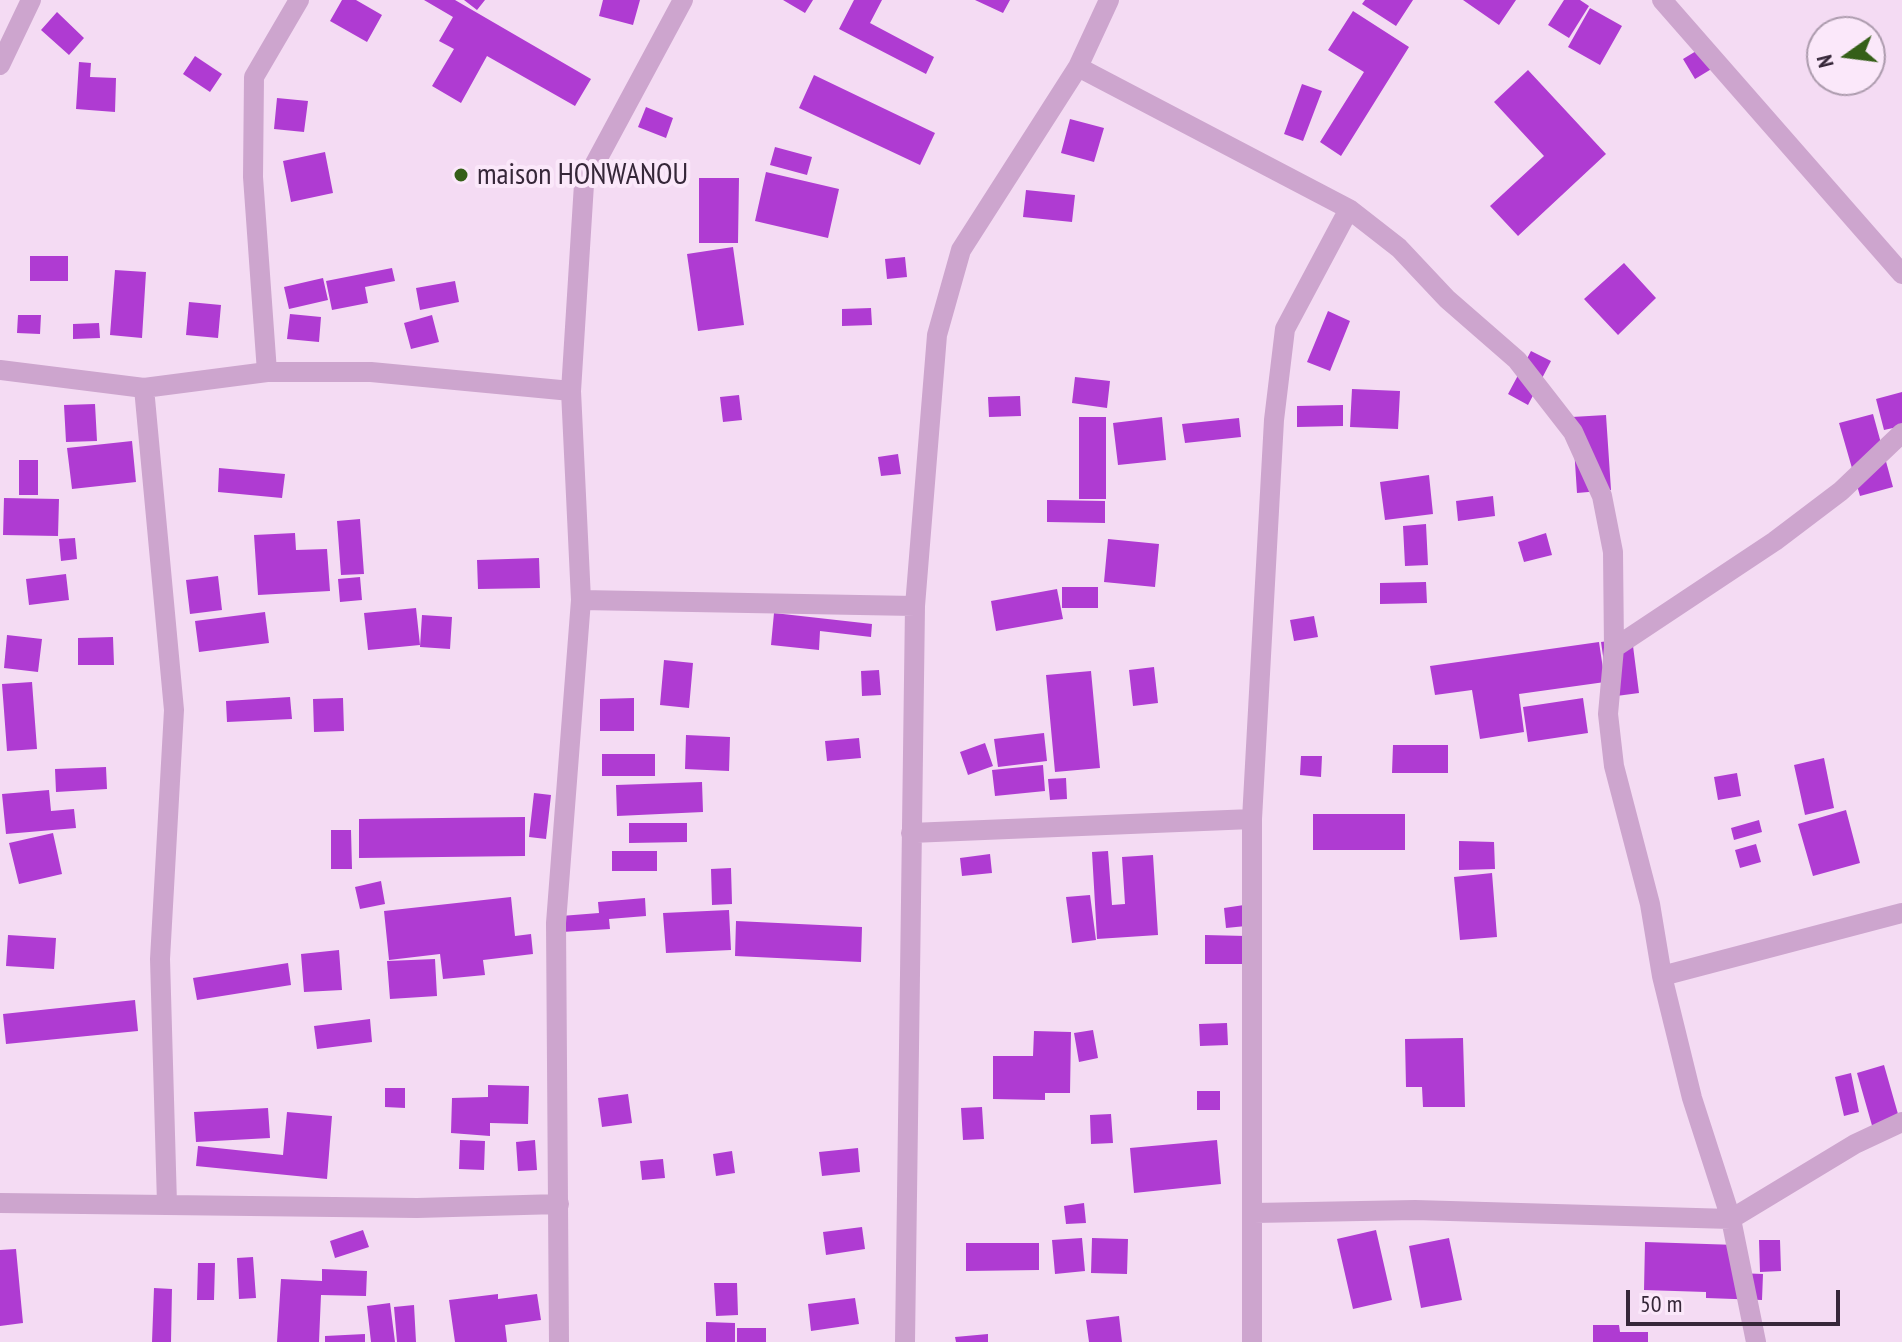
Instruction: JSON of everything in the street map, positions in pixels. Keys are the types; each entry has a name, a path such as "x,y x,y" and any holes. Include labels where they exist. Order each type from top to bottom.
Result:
{"street":[{"path":"0,65 31,0"},
{"path":"267,372 253,177 254,77 299,0"},
{"path":"559,1342 556,923 581,600 571,391 584,184 683,0"},
{"path":"905,1342 915,606 937,335 961,250 1078,67 1109,0"},
{"path":"1662,0 1902,274"},
{"path":"1078,67 1349,209 1399,248 1447,299 1517,360 1573,432 1602,496 1613,552 1614,648 1608,714 1614,766 1650,904 1662,976 1692,1098 1731,1219 1756,1342"},
{"path":"1252,1342 1252,819 1274,420 1285,329 1349,209"},
{"path":"0,370 144,388 267,372 371,372 571,391"},
{"path":"144,388 174,710 160,959 167,1204"},
{"path":"1614,648 1775,541 1841,491 1902,433"},
{"path":"581,600 915,606"},
{"path":"911,833 1252,819"},
{"path":"1662,976 1902,913"},
{"path":"1254,1213 1415,1210 1731,1219 1855,1144 1902,1122"},
{"path":"0,1203 417,1208 559,1204"}],"building":[{"path":"342,0 356,0 382,15 367,42 330,21"},
{"path":"424,0 455,0 591,79 575,106 487,56 461,103 432,86 454,49 439,41 453,17"},
{"path":"464,0 485,0 477,10"},
{"path":"603,0 640,0 633,25 599,16"},
{"path":"783,0 813,0 805,13"},
{"path":"854,0 882,0 870,23 934,57 926,74 839,29"},
{"path":"975,0 1010,0 1003,13"},
{"path":"1365,0 1413,0 1396,26 1362,4"},
{"path":"1463,0 1516,0 1499,25"},
{"path":"1564,0 1580,0 1589,6 1569,38 1548,25"},
{"path":"1590,8 1622,26 1600,65 1568,47"},
{"path":"1353,11 1409,47 1341,156 1320,142 1364,72 1328,50"},
{"path":"57,12 84,38 69,55 41,30"},
{"path":"1706,45 1718,65 1695,79 1683,59"},
{"path":"195,56 222,74 210,92 183,74"},
{"path":"79,62 91,63 90,77 116,78 115,112 76,109"},
{"path":"1528,70 1606,154 1518,236 1490,206 1544,156 1494,102"},
{"path":"814,75 935,133 920,165 799,108"},
{"path":"1302,84 1322,91 1303,141 1284,134"},
{"path":"277,98 308,101 304,132 274,129"},
{"path":"646,107 673,118 666,138 638,127"},
{"path":"1070,119 1104,128 1094,162 1061,153"},
{"path":"775,147 812,157 807,175 770,165"},
{"path":"325,152 333,193 291,202 283,161"},
{"path":"766,172 839,189 828,238 755,221"},
{"path":"699,178 739,178 738,243 699,243"},
{"path":"1026,190 1075,195 1072,222 1023,217"},
{"path":"733,247 744,325 698,331 687,254"},
{"path":"30,256 68,256 68,281 30,281"},
{"path":"905,257 907,277 887,279 885,259"},
{"path":"1624,263 1656,298 1618,335 1584,299"},
{"path":"392,268 395,281 365,287 368,303 332,310 326,281"},
{"path":"115,270 146,272 142,338 110,335"},
{"path":"323,278 328,300 289,309 284,287"},
{"path":"455,281 459,302 420,310 416,288"},
{"path":"189,302 221,305 218,338 186,335"},
{"path":"871,308 872,325 842,326 842,309"},
{"path":"1328,311 1350,321 1330,371 1307,362"},
{"path":"290,314 321,317 319,342 287,339"},
{"path":"18,315 41,315 40,334 17,333"},
{"path":"432,315 439,342 411,349 404,323"},
{"path":"99,323 100,338 73,339 73,324"},
{"path":"1531,351 1551,361 1528,405 1508,394"},
{"path":"1075,377 1110,381 1107,408 1072,403"},
{"path":"1352,389 1400,391 1398,429 1350,427"},
{"path":"1902,392 1902,426 1884,430 1876,399"},
{"path":"739,395 742,420 723,422 720,397"},
{"path":"1020,396 1021,416 989,417 988,397"},
{"path":"95,404 97,441 66,442 64,405"},
{"path":"1343,405 1343,426 1297,427 1297,406"},
{"path":"1873,414 1893,487 1860,496 1839,423"},
{"path":"1606,415 1611,490 1577,493 1572,417"},
{"path":"1079,417 1106,417 1106,499 1079,499"},
{"path":"1162,417 1166,460 1118,465 1113,423"},
{"path":"1239,418 1241,437 1185,443 1182,424"},
{"path":"132,441 136,482 72,489 67,448"},
{"path":"898,454 901,474 881,476 878,457"},
{"path":"19,460 38,460 38,495 19,495"},
{"path":"219,468 285,474 282,498 218,492"},
{"path":"1429,475 1433,514 1385,520 1380,482"},
{"path":"1493,496 1495,516 1458,521 1456,501"},
{"path":"4,498 59,499 58,536 3,535"},
{"path":"1047,500 1105,501 1105,523 1047,522"},
{"path":"360,519 364,574 341,575 337,521"},
{"path":"1426,524 1428,565 1405,566 1403,526"},
{"path":"295,533 296,550 327,549 330,591 258,595 254,535"},
{"path":"1546,533 1552,555 1524,562 1518,542"},
{"path":"75,538 77,559 61,561 59,539"},
{"path":"1108,539 1159,544 1155,587 1104,582"},
{"path":"539,558 540,588 478,589 477,560"},
{"path":"66,574 69,600 29,605 26,579"},
{"path":"218,576 222,610 190,614 186,580"},
{"path":"360,577 362,600 340,602 338,579"},
{"path":"1426,582 1427,603 1380,604 1380,583"},
{"path":"1062,587 1098,587 1098,608 1062,608"},
{"path":"1057,589 1063,619 996,631 991,601"},
{"path":"416,608 420,645 368,650 364,613"},
{"path":"265,612 269,643 199,652 195,621"},
{"path":"774,613 872,624 871,637 820,631 819,650 771,645"},
{"path":"422,615 452,617 450,649 420,647"},
{"path":"1314,616 1318,637 1294,641 1290,620"},
{"path":"7,635 42,639 38,672 4,668"},
{"path":"113,637 114,665 78,665 78,638"},
{"path":"1632,638 1639,693 1609,697 1601,642"},
{"path":"1599,642 1605,682 1519,694 1524,732 1480,739 1472,690 1435,695 1430,666"},
{"path":"664,660 693,663 689,708 660,705"},
{"path":"1154,667 1158,703 1133,706 1129,670"},
{"path":"879,670 881,695 862,696 861,671"},
{"path":"1091,671 1100,768 1055,772 1046,675"},
{"path":"32,682 37,749 7,751 2,684"},
{"path":"290,697 292,719 227,722 226,701"},
{"path":"343,698 344,731 314,732 313,699"},
{"path":"634,698 634,731 600,731 600,699"},
{"path":"1583,698 1588,733 1528,742 1523,707"},
{"path":"1044,733 1047,761 998,767 994,739"},
{"path":"686,735 730,737 729,771 685,769"},
{"path":"859,738 861,758 827,761 825,741"},
{"path":"985,743 993,766 968,775 960,752"},
{"path":"1393,745 1448,745 1448,773 1392,773"},
{"path":"602,754 655,754 655,776 602,776"},
{"path":"1301,756 1322,756 1321,777 1300,775"},
{"path":"1824,758 1834,808 1805,815 1794,765"},
{"path":"1043,765 1045,791 995,796 992,770"},
{"path":"106,767 107,789 56,792 55,769"},
{"path":"1737,773 1741,796 1718,800 1714,777"},
{"path":"1066,778 1067,799 1050,800 1048,779"},
{"path":"702,782 703,812 617,816 616,785"},
{"path":"49,790 51,811 74,809 76,828 6,834 2,794"},
{"path":"534,793 551,795 546,839 529,837"},
{"path":"1846,810 1860,863 1813,876 1798,824"},
{"path":"1313,814 1405,814 1405,850 1313,850"},
{"path":"525,817 525,856 359,858 359,819"},
{"path":"1759,820 1762,832 1734,840 1731,828"},
{"path":"629,823 687,823 687,842 629,843"},
{"path":"331,830 351,830 352,869 331,869"},
{"path":"53,833 62,874 19,884 9,843"},
{"path":"1459,841 1494,842 1495,869 1459,870"},
{"path":"1756,844 1761,862 1740,868 1735,850"},
{"path":"612,851 657,851 657,871 612,871"},
{"path":"1108,851 1112,905 1125,904 1122,857 1153,855 1158,935 1097,939 1092,852"},
{"path":"990,854 992,873 962,876 960,858"},
{"path":"731,868 732,904 712,905 711,869"},
{"path":"1492,873 1497,937 1460,940 1454,877"},
{"path":"381,881 385,904 360,909 355,887"},
{"path":"1090,895 1096,940 1072,943 1066,897"},
{"path":"511,897 515,936 531,934 533,954 483,960 485,975 443,979 440,954 389,960 384,911"},
{"path":"645,898 646,916 609,919 610,929 562,932 561,916 599,913 598,902"},
{"path":"1244,905 1246,926 1226,928 1224,908"},
{"path":"729,910 731,950 666,953 663,913"},
{"path":"736,921 862,927 861,962 735,956"},
{"path":"8,935 56,938 54,969 6,966"},
{"path":"1205,935 1246,936 1247,964 1205,964"},
{"path":"339,950 342,990 304,992 301,954"},
{"path":"435,959 437,996 390,999 387,961"},
{"path":"288,963 291,985 197,1000 193,978"},
{"path":"135,1000 138,1031 6,1044 3,1014"},
{"path":"370,1019 372,1042 317,1049 314,1026"},
{"path":"1227,1023 1228,1045 1200,1046 1199,1024"},
{"path":"1093,1030 1098,1058 1079,1062 1074,1033"},
{"path":"1034,1031 1071,1032 1070,1093 1045,1093 1045,1100 993,1099 993,1056 1033,1056"},
{"path":"1463,1038 1465,1107 1423,1107 1422,1087 1406,1087 1405,1039"},
{"path":"1884,1065 1900,1121 1873,1129 1857,1073"},
{"path":"1851,1073 1859,1112 1844,1116 1835,1077"},
{"path":"488,1085 529,1086 528,1124 490,1123 490,1136 451,1133 452,1098 488,1097"},
{"path":"385,1088 405,1088 405,1108 385,1107"},
{"path":"1197,1091 1220,1091 1220,1110 1197,1110"},
{"path":"628,1094 632,1123 602,1127 598,1098"},
{"path":"982,1107 984,1139 963,1140 961,1108"},
{"path":"268,1108 270,1138 196,1142 194,1112"},
{"path":"287,1112 332,1116 327,1179 196,1166 198,1146 283,1155"},
{"path":"1111,1114 1113,1143 1091,1144 1090,1115"},
{"path":"460,1140 485,1141 484,1170 459,1169"},
{"path":"535,1140 537,1170 518,1171 516,1142"},
{"path":"1217,1140 1221,1184 1134,1193 1130,1148"},
{"path":"858,1148 860,1172 822,1176 819,1152"},
{"path":"732,1151 735,1173 716,1176 713,1154"},
{"path":"663,1159 665,1178 642,1180 640,1161"},
{"path":"1084,1203 1086,1223 1066,1224 1064,1206"},
{"path":"862,1227 865,1249 826,1255 823,1232"},
{"path":"363,1230 369,1247 335,1258 330,1241"},
{"path":"1376,1230 1392,1300 1353,1309 1337,1239"},
{"path":"1082,1238 1085,1271 1055,1274 1052,1240"},
{"path":"1092,1238 1128,1239 1127,1274 1091,1273"},
{"path":"1449,1238 1462,1300 1421,1308 1409,1246"},
{"path":"1759,1240 1780,1240 1781,1271 1760,1272"},
{"path":"1645,1242 1737,1245 1737,1273 1763,1274 1762,1300 1706,1298 1706,1292 1644,1290"},
{"path":"966,1243 1039,1243 1039,1270 966,1271"},
{"path":"16,1249 23,1323 0,1326 0,1250"},
{"path":"253,1257 256,1298 239,1299 237,1258"},
{"path":"198,1263 215,1263 214,1300 197,1300"},
{"path":"322,1269 367,1271 366,1296 321,1295 319,1342 277,1342 281,1279 322,1281"},
{"path":"714,1283 737,1283 738,1315 716,1316"},
{"path":"154,1288 172,1289 171,1342 152,1342"},
{"path":"498,1294 498,1299 537,1294 541,1320 505,1325 507,1342 455,1342 449,1300"},
{"path":"855,1298 859,1324 811,1331 808,1304"},
{"path":"390,1303 395,1342 371,1342 367,1306"},
{"path":"414,1305 416,1342 397,1342 394,1307"},
{"path":"1119,1316 1122,1342 1089,1342 1086,1320"},
{"path":"706,1322 735,1323 735,1342 706,1342"},
{"path":"1593,1325 1619,1325 1620,1332 1648,1332 1648,1342 1593,1342"},
{"path":"737,1328 766,1328 766,1342 737,1342"},
{"path":"365,1334 365,1342 325,1342 325,1336"},
{"path":"988,1334 988,1342 956,1342 955,1337"}],"place":[{"name":"maison HONWANOU","path":"461,175"}]}
